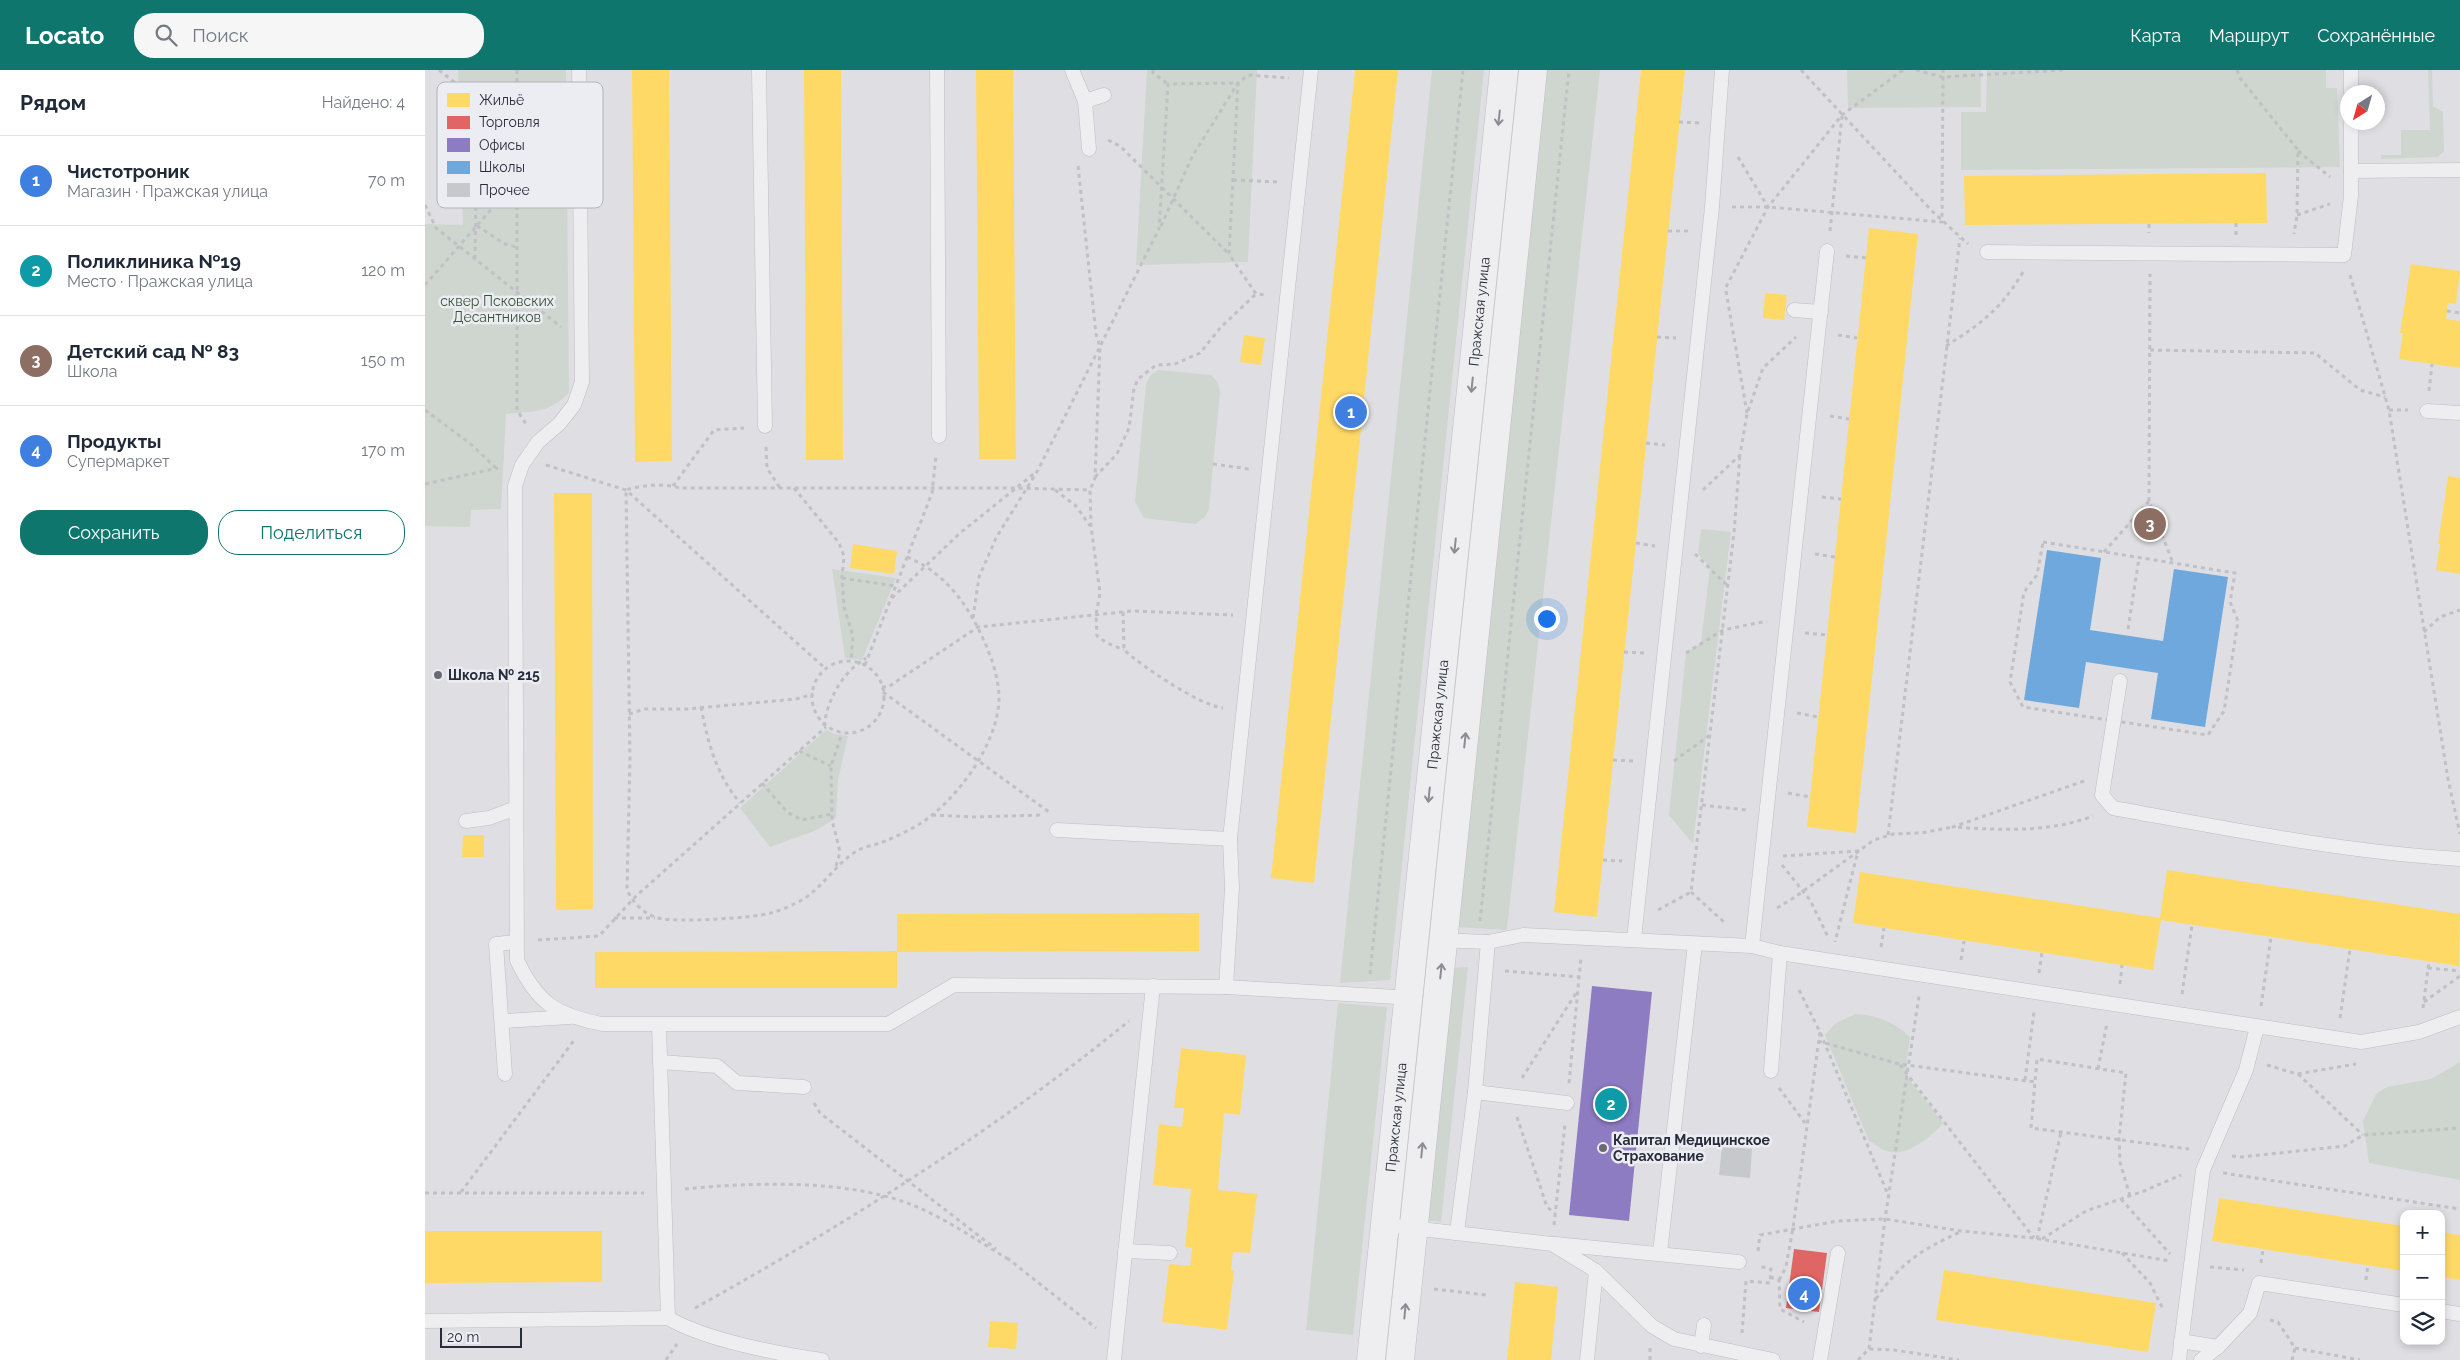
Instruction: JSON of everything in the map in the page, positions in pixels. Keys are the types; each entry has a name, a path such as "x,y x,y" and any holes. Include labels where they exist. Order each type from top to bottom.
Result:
{"street":[{"name":"Пражская улица","path":"1371,1360 1504,70"},
{"name":"Пражская улица","path":"1400,1360 1445,941 1533,70"}],"lane":[{"path":"759,70 765,433"},
{"path":"937,70 938,442"},
{"path":"1072,70 1085,101 1089,149"},
{"path":"1634,939 1712,206 1722,70"},
{"path":"2351,70 2351,85"},
{"path":"1226,987 1232,888 1230,839 1311,74"},
{"path":"1085,101 1105,95"},
{"path":"1987,252 2344,255 2351,196 2351,130"},
{"path":"2351,171 2460,170"},
{"path":"570,1017 548,1004 528,984 517,960 515,486 522,464 539,442 559,424 574,405 582,382 580,208"},
{"path":"1751,946 1827,251"},
{"path":"1794,310 1821,312"},
{"path":"2427,411 2460,413"},
{"path":"2120,681 2102,795 2113,808 2333,848 2404,856 2460,859"},
{"path":"466,821 489,818 516,808"},
{"path":"1057,830 1230,839"},
{"path":"1415,937 1445,941 1488,942 1523,934 1751,946 2361,1042 2419,1032 2460,1017"},
{"path":"505,1074 496,944 516,942"},
{"path":"1457,1232 1475,1092 1488,942"},
{"path":"1659,1253 1695,944"},
{"path":"1771,1071 1780,952"},
{"path":"502,1021 570,1017 602,1024 888,1024 954,985 1226,987 1408,997 1438,1001"},
{"path":"1114,1360 1153,986"},
{"path":"659,1025 668,1318"},
{"path":"2179,1360 2203,1170 2246,1070 2257,1027"},
{"path":"660,1062 717,1066 737,1083 808,1093"},
{"path":"1475,1092 1567,1103"},
{"path":"1385,1225 1552,1244 1739,1262"},
{"path":"1552,1244 1596,1271 1653,1326 1675,1339 1773,1360"},
{"path":"1125,1251 1170,1253"},
{"path":"1820,1360 1837,1253"},
{"path":"1587,1360 1596,1271"},
{"path":"2201,1360 2218,1347 2250,1313 2259,1283 2400,1304"},
{"path":"2445,1312 2460,1314"},
{"path":"425,1321 668,1318 687,1329 791,1356 822,1360"},
{"path":"1701,1346 1704,1325"},
{"path":"2181,1341 2218,1347"}],"path":[{"path":"439,70 454,82"},
{"path":"1153,70 1153,73 1167,84 1238,83"},
{"path":"973,618 979,577 996,538 1038,470 1159,229 1192,157 1238,83 1251,70"},
{"path":"1368,995 1463,70"},
{"path":"1479,929 1569,70"},
{"path":"1801,70 1942,222 1968,245 1987,252"},
{"path":"1699,326 1725,288 1768,207 1842,115 1903,70"},
{"path":"1916,70 1943,77 2063,70"},
{"path":"1942,222 1943,70"},
{"path":"2237,70 2240,78 2298,150 2351,196 2297,216"},
{"path":"1247,75 1311,74"},
{"path":"1229,254 1238,83"},
{"path":"1159,229 1167,84"},
{"path":"1827,251 1842,115"},
{"path":"1718,123 1768,207"},
{"path":"1088,131 1120,146 1229,254 1256,294 1287,298"},
{"path":"1089,149 1077,156 1096,334 1100,347 1095,478 1091,490 1091,526 1100,593 1096,615 1097,636 1107,643 1124,650 1134,659 1214,707 1243,711"},
{"path":"2290,255 2297,216 2298,150"},
{"path":"1233,180 1299,182"},
{"path":"425,205 436,228 581,343"},
{"path":"1712,206 1768,207 1942,222"},
{"path":"475,260 477,208"},
{"path":"425,285 493,208"},
{"path":"517,208 517,410 539,442"},
{"path":"477,226 505,244 517,247"},
{"path":"1888,836 1959,238"},
{"path":"1946,346 1982,324 2008,296 2035,252"},
{"path":"2149,253 2151,350 2149,501 2173,563"},
{"path":"2344,255 2385,397 2448,779 2460,834"},
{"path":"1725,288 1747,414"},
{"path":"1095,478 1117,454 1129,428 1134,388 1138,379 1156,366 1175,364 1200,353 1221,327 1256,294"},
{"path":"2447,311 2460,313"},
{"path":"1691,892 1728,587 1740,455 1747,414 1763,368 1821,312"},
{"path":"2151,350 2315,353 2360,390 2385,397"},
{"path":"2427,411 2432,364"},
{"path":"425,410 472,446 496,469"},
{"path":"673,486 714,430 765,433 767,468 780,488"},
{"path":"865,665 866,658 933,488 938,442"},
{"path":"1679,513 1740,455"},
{"path":"425,484 522,464"},
{"path":"542,464 626,490 826,669"},
{"path":"1213,464 1269,472"},
{"path":"890,600 975,521 1038,470"},
{"path":"626,490 634,487 673,486 679,488 1017,488 1091,490"},
{"path":"793,488 839,543 844,556 842,578 844,607 853,636 851,661"},
{"path":"1054,489 1076,506 1091,526"},
{"path":"626,490 629,714 627,888 632,899 650,915 658,918"},
{"path":"2104,552 2149,501"},
{"path":"2043,542 2104,552 2235,573 2230,602 2238,621 2224,711 2208,735 2023,707 2010,682 2024,592 2037,575 2043,542"},
{"path":"1675,550 1698,554 1728,587"},
{"path":"614,918 658,918 675,921 772,913 802,900 813,892 836,867 857,850 902,833 932,815 956,792 978,760 992,732 999,700 998,688 989,653 973,618 941,575 926,565 907,557"},
{"path":"2128,629 2139,558"},
{"path":"842,578 895,586"},
{"path":"883,690 978,627 1144,610 1254,617"},
{"path":"2424,632 2440,617 2460,610"},
{"path":"1123,612 1124,650"},
{"path":"1663,667 1723,630 1787,617"},
{"path":"516,942 599,936 632,899 824,727 832,696 847,673 866,658"},
{"path":"851,661 865,665 877,677 883,690 883,705 874,720 860,730 842,733 824,727 815,711 813,694 815,683 826,669 836,663 851,661"},
{"path":"883,690 1052,814 974,818 932,815"},
{"path":"629,714 644,709 701,707 796,699 813,694"},
{"path":"701,707 713,759 721,777 740,803"},
{"path":"836,867 840,852 832,814 831,766 842,733"},
{"path":"1651,778 1710,735"},
{"path":"799,751 831,766"},
{"path":"1953,827 2085,780 2104,779"},
{"path":"762,783 787,812 802,820 832,814"},
{"path":"1702,805 1767,812"},
{"path":"1754,919 1803,891 1874,840 1888,836 1953,827 2009,830 2040,828 2086,818 2113,808"},
{"path":"1858,851 1834,947 1803,891 1775,858 1792,854 1858,851"},
{"path":"1636,923 1691,892"},
{"path":"1691,892 1751,946"},
{"path":"2179,1014 2192,925"},
{"path":"2257,1027 2271,937"},
{"path":"2338,1038 2350,950"},
{"path":"1780,952 1825,1043 1889,1198"},
{"path":"2419,1032 2429,961"},
{"path":"2428,968 2460,971"},
{"path":"1485,969 1580,977"},
{"path":"1858,1360 1869,1349 1885,1220 1922,974"},
{"path":"2424,1002 2460,976"},
{"path":"2025,1080 2036,991"},
{"path":"2098,1069 2111,1002"},
{"path":"688,1312 907,1181 1041,1091 1125,1024"},
{"path":"1820,1032 1793,1228 1786,1267 1779,1280 1780,1309 1803,1320 1823,1345"},
{"path":"460,1193 579,1034"},
{"path":"1818,1041 1899,1064 2035,1082"},
{"path":"2129,1196 2120,1162 2119,1140 2126,1073 2037,1059 2031,1128 2119,1140 2211,1152"},
{"path":"1899,1064 2037,1239"},
{"path":"1771,1071 1783,1094 1806,1123"},
{"path":"2297,1074 2363,1135"},
{"path":"808,1093 820,1113 1098,1329"},
{"path":"2241,1157 2345,1146 2363,1135 2460,1128"},
{"path":"2037,1239 2061,1132"},
{"path":"2037,1239 2086,1211 2129,1196 2188,1171 2203,1170 2460,1209"},
{"path":"677,1190 777,1184 834,1188 882,1197 914,1206 944,1221 1008,1259"},
{"path":"425,1193 648,1192"},
{"path":"1757,1254 1760,1235 1838,1221 1885,1220 2037,1239 2177,1262 2121,1199"},
{"path":"944,1221 950,1214"},
{"path":"1876,1299 1889,1280 1923,1250 1961,1231"},
{"path":"2122,1253 2150,1283 2166,1317"},
{"path":"1740,1354 1746,1280 1753,1281 1770,1283 1771,1269 1756,1265 1753,1281"},
{"path":"2191,1266 2252,1270"},
{"path":"1770,1277 1779,1280"},
{"path":"1430,1297 1431,1288 1487,1295"},
{"path":"2266,1319 2278,1322 2295,1348 2360,1360"},
{"path":"2292,1360 2295,1348"},
{"path":"1869,1349 1894,1350 1959,1360"},
{"path":"666,1360 672,1351"}],"green space":[{"name":"сквер Псковских Десантников","path":"458,70 566,70 566,82 458,82"},
{"path":"1147,70 1257,70 1248,262 1136,265"},
{"path":"1432,70 1484,70 1390,980 1340,983"},
{"path":"1545,70 1600,70 1507,930 1455,927"},
{"path":"1847,70 1981,70 1981,107 1848,108"},
{"path":"1987,70 2326,70 2326,88 2337,88 2340,167 1961,170 1961,112 1986,112"},
{"path":"2428,70 2432,70 2433,106 2443,112 2444,151 2438,157 2381,159 2381,155 2401,155 2401,130 2430,130"},
{"name":"сквер Псковских Десантников","path":"462,208 567,208 569,393 547,408 533,412 506,414 501,509 471,510 470,527 425,526 425,224 463,225"},
{"path":"1158,370 1211,375 1217,381 1220,391 1209,509 1205,517 1195,524 1144,518 1135,502 1146,384 1150,376"},
{"path":"1701,529 1731,532 1693,844 1669,815 1686,653 1701,643 1710,567 1698,554"},
{"path":"832,569 896,578 862,660 845,658"},
{"path":"826,730 848,736 838,780 836,818 817,830 770,847 740,808"},
{"path":"1468,967 1441,1222 1426,1220 1451,968"},
{"path":"1338,1003 1387,1007 1353,1335 1306,1330"},
{"path":"1855,1014 1863,1014 1885,1020 1910,1037 1905,1074 1943,1123 1927,1139 1905,1151 1888,1151 1869,1141 1825,1035 1836,1023"},
{"path":"2460,1062 2460,1180 2369,1163 2363,1121 2376,1094 2387,1087 2431,1079"}],"building: Жильё":[{"path":"632,70 669,70 672,461 635,462"},
{"path":"804,70 841,70 843,460 806,460"},
{"path":"976,70 1013,70 1016,459 979,459"},
{"path":"1355,70 1398,70 1314,883 1271,878"},
{"path":"1641,70 1685,70 1597,917 1554,912"},
{"path":"2266,173 2267,223 1965,225 1964,176"},
{"path":"1869,228 1918,234 1856,833 1807,827"},
{"path":"2411,264 2460,271 2456,304 2448,303 2446,319 2460,321 2460,368 2399,359 2403,333 2400,333"},
{"path":"1765,293 1787,295 1784,320 1763,318"},
{"path":"1244,335 1265,338 1261,365 1240,362"},
{"path":"2448,476 2460,478 2460,574 2436,570"},
{"path":"554,493 592,493 593,909 556,910"},
{"path":"853,544 897,551 894,574 850,568"},
{"path":"463,835 484,835 484,857 462,857"},
{"path":"2167,870 2460,914 2459,966 2161,920 2153,970 1853,923 1860,872 2160,918"},
{"path":"1199,913 1199,951 897,952 897,914"},
{"path":"897,951 897,988 595,988 595,952"},
{"path":"1181,1048 1246,1055 1240,1115 1224,1113 1218,1190 1257,1194 1250,1253 1233,1252 1231,1270 1234,1271 1227,1330 1162,1322 1169,1264 1190,1266 1192,1248 1185,1247 1191,1189 1153,1185 1159,1124 1182,1127 1184,1108 1174,1108"},
{"path":"2219,1198 2400,1225 2400,1270 2212,1241"},
{"path":"425,1231 602,1231 602,1282 425,1283"},
{"path":"2445,1233 2460,1235 2460,1280 2445,1278"},
{"path":"1944,1270 2156,1303 2148,1352 1936,1320"},
{"path":"1515,1282 1558,1287 1551,1360 1507,1360"},
{"path":"990,1321 1018,1323 1016,1349 988,1347"}],"building: Торговля":[{"path":"1794,1249 1827,1253 1819,1312 1786,1308"}],"building: Офисы":[{"path":"1592,986 1652,992 1629,1221 1569,1215"}],"building: Школы":[{"path":"2047,550 2101,558 2090,630 2163,641 2174,569 2228,577 2205,727 2151,719 2158,673 2086,662 2079,708 2024,700"}],"building: Прочее":[{"path":"1722,1146 1752,1149 1750,1178 1719,1175"}],"place":[{"name":"Чистотроник","path":"1351,412"},
{"name":"Детский сад № 83","path":"2150,524"},
{"name":"Школа № 215","path":"438,675"},
{"name":"Поликлиника №19","path":"1611,1104"},
{"name":"Капитал Медицинское Страхование","path":"1603,1148"},
{"name":"Продукты","path":"1804,1294"}]}
